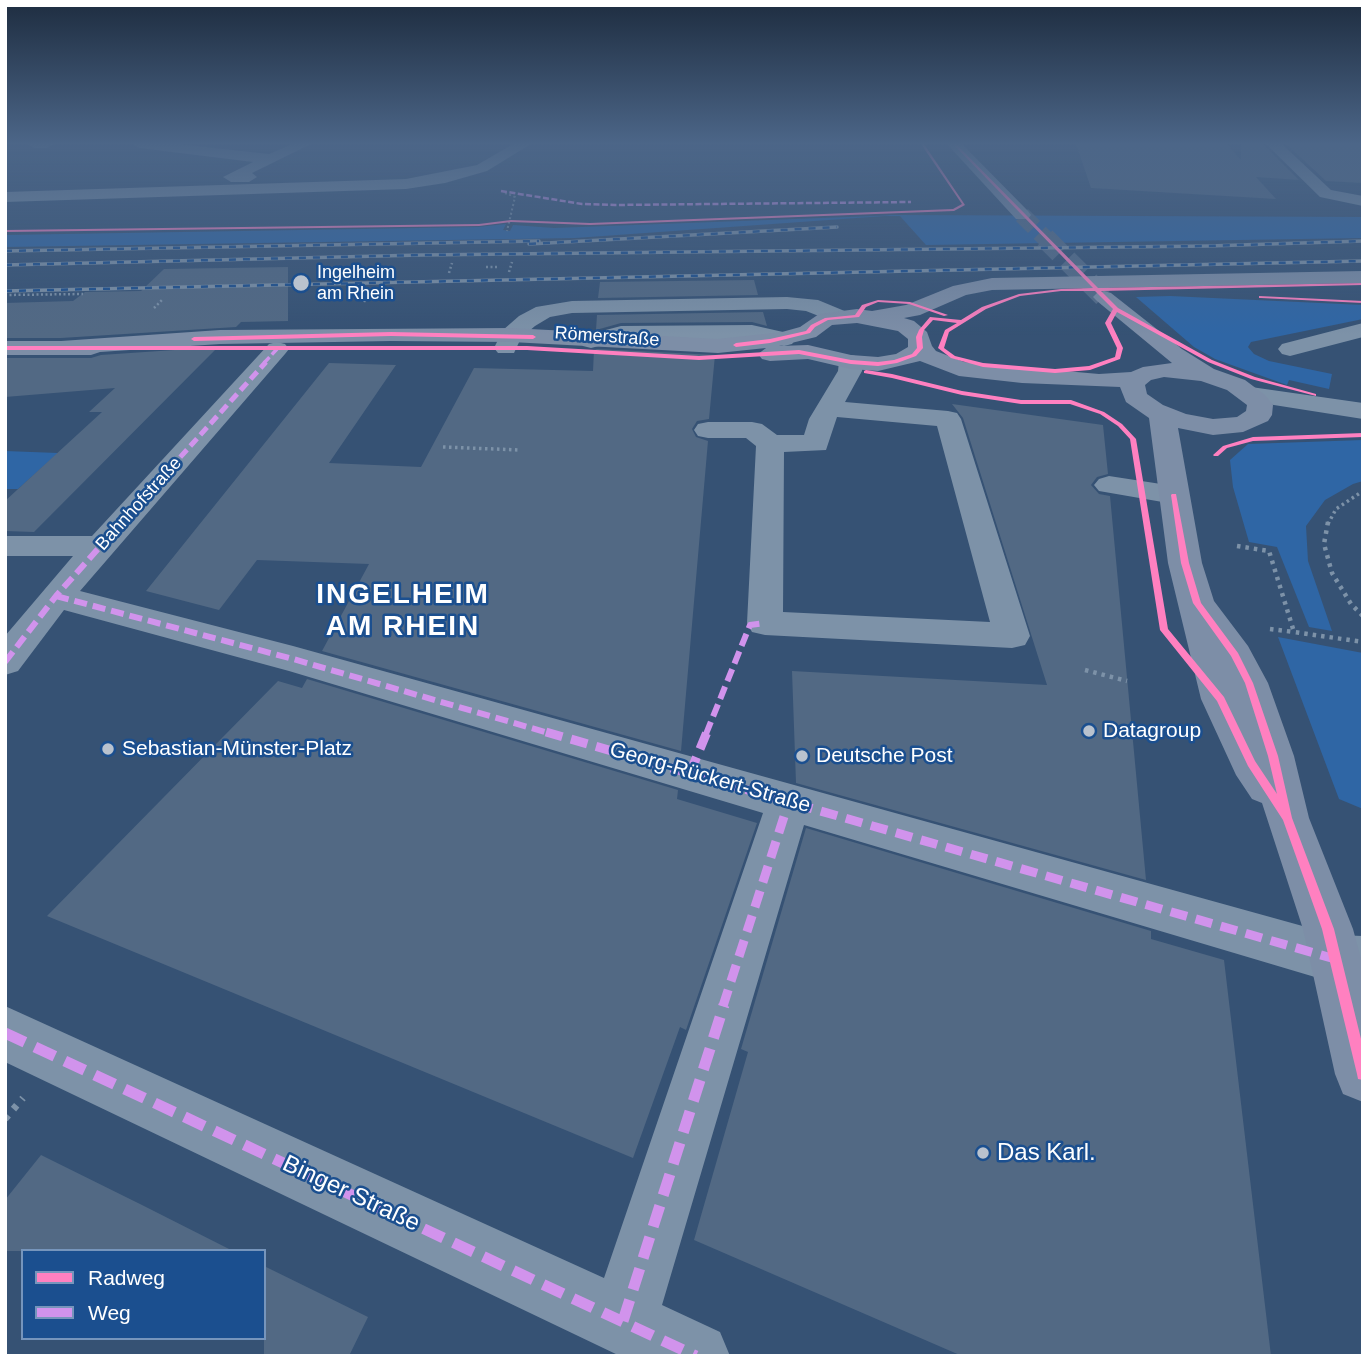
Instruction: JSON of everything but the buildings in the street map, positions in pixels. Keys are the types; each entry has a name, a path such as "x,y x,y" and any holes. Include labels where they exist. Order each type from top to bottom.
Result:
{"main road":[{"path":"1015,208 1022,215"},
{"path":"875,317 912,310 947,294 975,286 1031,282 1363,277"},
{"path":"919,342 927,324 940,313 980,293 1031,282"},
{"path":"1254,407 1227,381 1205,374 1110,303 1148,354 1152,365 1132,392 1155,411 1174,495 1185,563 1221,699 1251,763 1287,818 1328,929 1349,960 1363,1074"},
{"name":"Römerstraße","path":"5,348 277,349 509,341 591,341 698,347 784,338 808,332 821,321 839,317 875,317 900,323 941,363 975,372 1099,381 1172,370 1205,374"},
{"path":"808,332 807,339 812,346 839,359"},
{"name":"Römerstraße","path":"65,347 219,337 391,334 509,341 665,358 799,352 887,363 977,387 1109,397 1213,426 1243,425 1254,407"},
{"name":"Römerstraße","path":"887,363 909,357 919,342"},
{"path":"1174,495 1213,426"}],"street":[{"path":"509,341 536,316 555,309 572,307 787,303 810,305 839,317"},
{"path":"1290,349 1363,330"},
{"name":"Bahnhofstraße","path":"5,662 56,596 277,349"},
{"path":"708,430 752,430 770,443 816,444 822,419 850,371 839,359"},
{"path":"1254,407 1363,411"},
{"path":"1254,407 1363,423"},
{"path":"770,443 765,623 1012,636 954,447 948,419 829,408"},
{"path":"1109,485 1174,495"},
{"path":"5,546 101,546"},
{"name":"Georg-Rückert-Straße","path":"56,596 293,659 1349,960"},
{"path":"623,1321 789,801"},
{"name":"Binger Straße","path":"5,1033 696,1356"}],"path":[{"path":"507,231 511,221"},
{"path":"509,272 512,262"},
{"path":"449,273 452,263"},
{"path":"486,267 495,267"},
{"path":"364,302 370,289"},
{"path":"5,295 83,294"},
{"path":"443,447 520,450"},
{"path":"1363,491 1336,509 1327,525 1324,544 1332,573 1351,604 1363,616"},
{"path":"1237,546 1269,551 1294,632"},
{"path":"1268,628 1363,642"},
{"path":"1085,670 1127,681"}],"shaded area":[{"path":"898,215 575,238 5,247 5,235 478,227 506,224 503,230 510,231 513,225 554,228"},
{"path":"899,215 1363,217 1363,238 926,245"},
{"path":"1170,296 1363,305 1363,319 1251,342 1248,347 1254,354 1269,361 1332,374 1329,389 1289,380 1287,385 1215,359 1194,347 1136,297"},
{"path":"1363,440 1363,481 1325,500 1306,526 1308,561 1332,631 1309,627 1277,547 1249,542 1233,487 1230,460 1248,444"},
{"path":"5,451 58,453 18,489 5,489"},
{"path":"1278,637 1363,653 1363,809 1339,799"}],"tunnel":[{"path":"1022,215 1104,297"}],"railway":[{"path":"529,244 837,227"},
{"path":"5,251 539,241"},
{"path":"5,265 422,255 1209,246 1363,241"},
{"path":"5,291 1363,261"}],"marked path":[{"path":"5,662 56,596 277,349"},
{"path":"56,596 293,659 1335,959"},
{"path":"690,773 750,625 765,623"},
{"path":"623,1321 789,801"},
{"path":"5,1033 696,1356"}],"cycle path":[{"path":"5,231 479,225 511,221 590,224 954,210 958,208"},
{"path":"1016,208 1116,309 1210,361 1253,378 1314,395"},
{"path":"1116,309 1108,323 1120,348 1118,358 1090,368 1055,371 983,365 953,357 941,348 947,331 984,308 1019,295 1061,290 1363,284"},
{"path":"1261,297 1363,302"},
{"path":"736,345 770,341 808,332 813,326 827,319 857,316 864,306 878,301 910,303 946,315"},
{"path":"5,348 527,348 699,358 799,352 878,364 895,362 914,355 920,348 919,337 922,330 932,318 963,322"},
{"path":"194,339 391,334 533,337"},
{"path":"866,372 962,393 1021,402 1071,402 1102,413 1120,425 1133,439 1164,630 1221,699 1251,763 1287,818"},
{"path":"1216,455 1225,447 1253,439 1363,435"},
{"path":"1174,495 1185,563 1197,603 1235,655 1259,710 1287,818 1328,929 1363,1074"}],"place":[{"name":"Ingelheim am Rhein","path":"301,283"},
{"name":"Datagroup","path":"1089,731"},
{"name":"Sebastian-Münster-Platz","path":"108,749"},
{"name":"Deutsche Post","path":"802,756"},
{"name":"Das Karl.","path":"983,1153"}],"district":[{"name":"INGELHEIM AM RHEIN","path":"403,611"}]}
